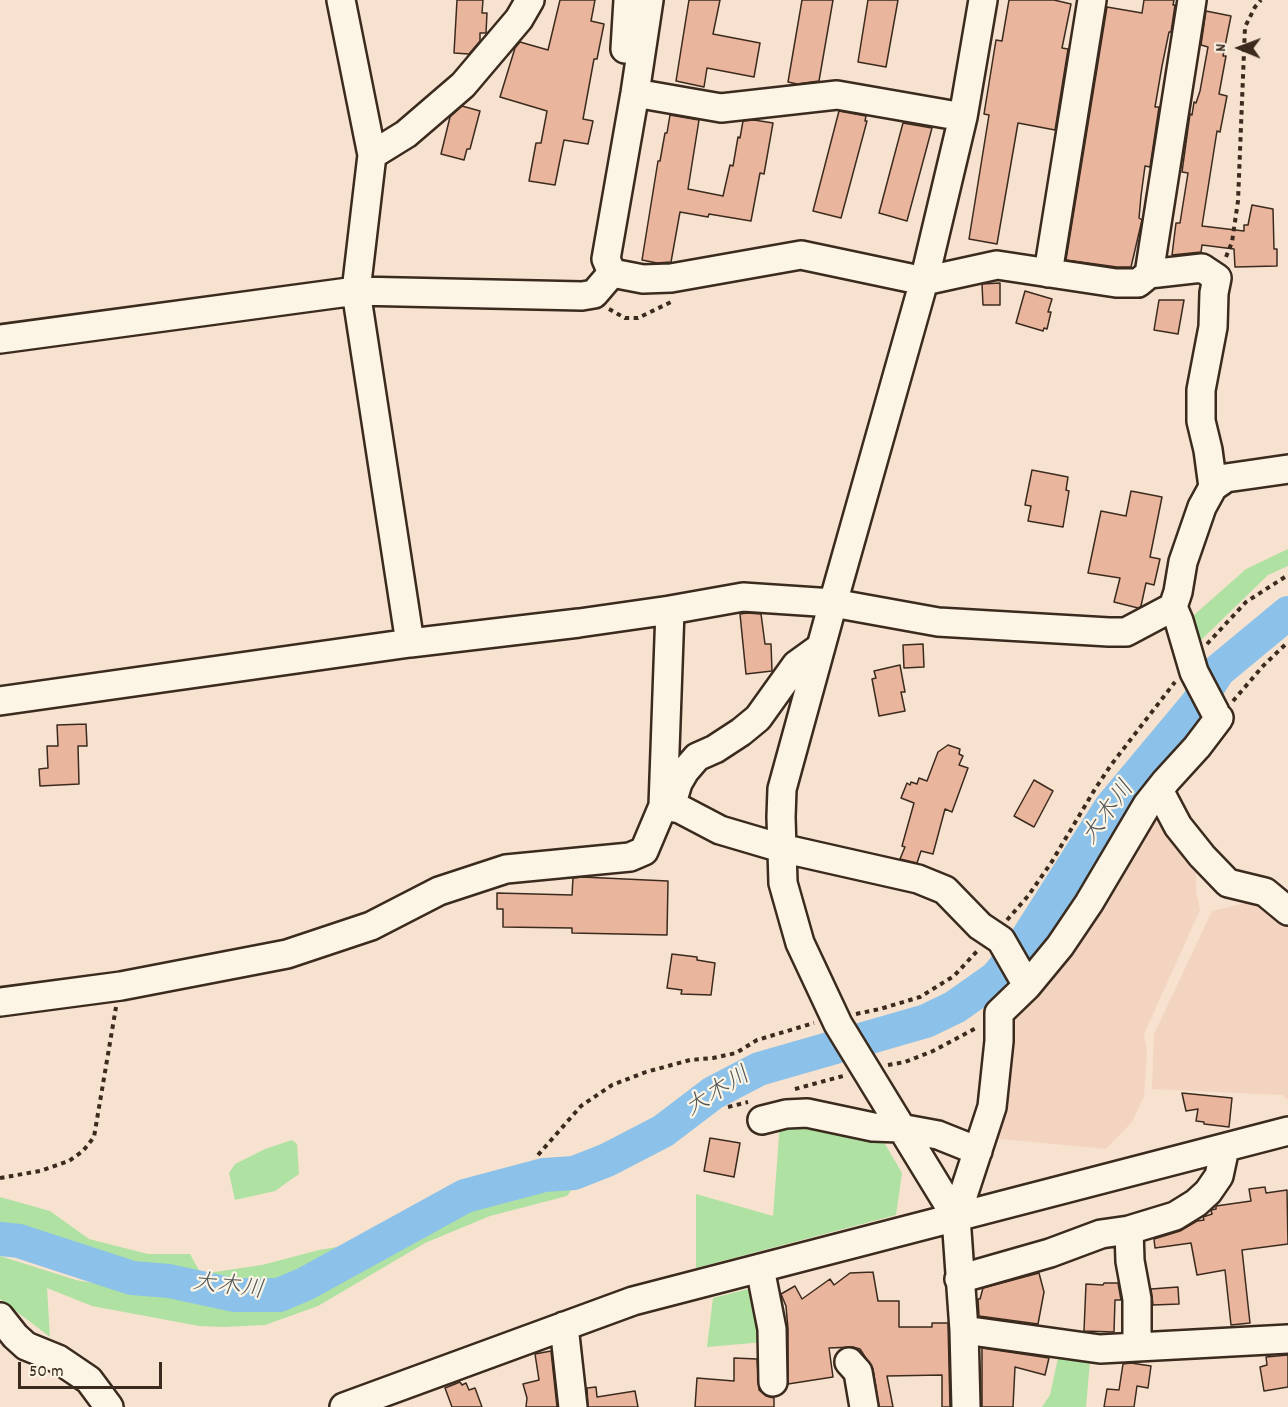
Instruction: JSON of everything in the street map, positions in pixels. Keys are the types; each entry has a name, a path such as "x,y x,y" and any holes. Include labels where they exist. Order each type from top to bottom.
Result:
{"street":[{"path":"341,0 372,156 356,291 410,643"},
{"path":"372,156 406,134 462,85 519,19 530,0"},
{"path":"612,225 598,222 624,56 628,0"},
{"path":"612,273 606,259 649,0"},
{"path":"956,1217 838,1024 800,943 783,883 783,789 924,281 963,117 983,0"},
{"path":"1048,273 1092,0"},
{"path":"1149,274 1192,0"},
{"path":"635,93 720,108 837,95 963,117"},
{"path":"612,273 643,279 671,278 801,255 924,281 997,265 1116,283 1138,283 1149,274 1202,268 1217,278 1213,327 1201,390 1202,420 1212,469 1213,487"},
{"path":"0,339 356,291 586,296 594,294 612,273"},
{"path":"966,1407 964,1329 956,1217 992,1107 999,1041 999,1013 1060,946 1089,903 1147,805 1197,747 1217,715 1194,672 1173,607 1187,551 1202,507 1213,487 1226,478 1288,469"},
{"path":"0,701 410,643 670,610 743,597 833,603 938,622 1109,632 1126,632 1173,607"},
{"path":"667,807 670,610"},
{"path":"0,1002 121,986 287,954 371,926 439,891 506,869 630,857 644,851 678,783 697,757 715,749 758,717 795,665 821,647"},
{"path":"1159,790 1178,826 1228,883 1266,892 1288,911"},
{"path":"667,807 680,809 720,830 782,848 918,879 945,890 980,926 1001,940 1026,983"},
{"path":"762,1120 786,1114 807,1113 873,1127 900,1128 938,1135 978,1151"},
{"path":"344,1407 398,1397 564,1326 633,1301 1288,1131"},
{"path":"959,1279 1050,1253 1101,1234 1129,1230 1175,1216 1196,1203 1208,1192 1219,1176 1225,1148"},
{"path":"1129,1230 1137,1299 1137,1347"},
{"path":"760,1268 772,1329 773,1382"},
{"path":"0,1317 26,1346 58,1359 89,1380 109,1407"},
{"path":"564,1326 573,1407"},
{"path":"964,1329 1100,1349 1288,1340"},
{"path":"849,1362 858,1372 864,1407"}],"path":[{"path":"1217,278 1232,242 1238,201 1245,27 1261,0"},
{"path":"586,296 625,318 638,318 671,302"},
{"path":"1217,715 1288,642"},
{"path":"0,1178 40,1171 69,1161 84,1151 94,1137 121,986"}],"shaded area":[{"path":"1156,805 1181,845 1184,861 1196,863 1196,892 1200,910 1144,1034 1147,1051 1144,1096 1132,1122 1106,1149 990,1138 1009,1013"},
{"path":"1262,899 1288,919 1288,1100 1282,1095 1152,1089 1154,1034 1212,911"}],"green space":[{"path":"1288,549 1288,566 1268,575 1197,644 1185,623 1246,569"},
{"path":"780,1123 878,1132 902,1173 896,1215 696,1268 696,1194 773,1216"},
{"path":"292,1140 297,1144 299,1174 275,1191 235,1200 229,1173 235,1164 265,1149"},
{"path":"578,1181 567,1196 490,1216 425,1243 318,1306 265,1325 199,1326 92,1306 47,1288 50,1337 0,1299 0,1256 76,1280 212,1305 276,1303 307,1292 471,1202 540,1183"},
{"path":"0,1197 50,1211 89,1239 148,1254 190,1254 201,1274 262,1265 319,1250 354,1244 317,1267 270,1282 127,1271 21,1231 0,1229"},
{"path":"756,1287 764,1342 707,1347 713,1298"},
{"path":"1059,1353 1090,1361 1086,1407 1042,1407 1050,1395"}],"building":[{"path":"457,0 483,0 482,13 487,13 486,33 480,33 480,41 469,54 454,53"},
{"path":"560,0 595,0 591,21 604,24 597,59 594,59 583,119 593,121 588,144 564,140 555,185 529,181 536,143 541,143 547,111 500,97 515,48 520,42 548,50"},
{"path":"689,0 720,0 713,34 760,43 754,77 707,68 704,87 676,81"},
{"path":"802,0 833,0 819,81 797,84 788,82"},
{"path":"868,0 898,0 886,67 858,62"},
{"path":"1009,0 1054,0 1071,4 1062,48 1068,49 1055,130 1018,123 997,244 969,239 989,115 984,114 996,40 1002,41"},
{"path":"1144,0 1174,0 1173,5 1175,5 1155,107 1159,107 1150,167 1145,166 1139,218 1142,220 1131,267 1066,260 1107,7 1142,13"},
{"path":"1206,11 1231,16 1223,56 1226,56 1219,94 1227,96 1220,132 1217,131 1202,226 1244,231 1244,225 1248,225 1252,205 1273,209 1274,249 1277,249 1277,266 1235,267 1234,249 1202,245 1201,252 1172,255 1176,223 1180,223 1188,173 1182,172 1190,114 1192,115 1194,102 1196,103 1200,91 1208,47 1201,45"},
{"path":"462,106 480,111 470,149 467,149 464,160 441,154 450,117"},
{"path":"839,111 866,116 865,121 867,121 841,218 813,211"},
{"path":"670,115 699,120 688,189 723,196 730,165 733,166 743,121 773,123 764,174 760,173 751,221 680,212 671,262 657,263 642,260 658,161 660,161"},
{"path":"903,123 932,128 907,221 879,213"},
{"path":"1000,283 1000,305 983,305 982,284"},
{"path":"1025,291 1052,299 1048,312 1051,312 1047,329 1044,328 1043,331 1016,323"},
{"path":"1159,300 1184,300 1178,334 1154,330"},
{"path":"1032,470 1068,477 1066,490 1069,491 1063,527 1028,521 1031,506 1025,505"},
{"path":"1131,491 1162,497 1150,557 1160,559 1154,585 1146,583 1141,606 1138,608 1114,602 1120,578 1088,573 1101,511 1126,516"},
{"path":"740,614 761,614 765,644 771,644 772,671 746,674"},
{"path":"923,644 924,667 904,668 903,645"},
{"path":"900,665 905,692 901,692 905,711 879,716 872,679 876,678 874,671"},
{"path":"86,724 87,746 78,746 79,784 40,786 39,769 48,768 47,746 58,746 57,725"},
{"path":"948,745 960,749 959,754 963,756 959,765 968,768 952,812 945,809 933,854 921,851 917,863 900,859 905,847 902,846 914,803 901,798 907,783 917,784 919,778 927,781 938,752"},
{"path":"1034,780 1053,791 1034,827 1014,816"},
{"path":"573,878 668,881 667,935 572,933 572,928 503,927 503,909 497,909 497,893 572,895"},
{"path":"672,954 697,957 697,960 715,963 711,995 681,994 682,990 667,988"},
{"path":"1182,1093 1232,1098 1229,1127 1196,1121 1198,1109 1186,1111"},
{"path":"710,1138 740,1143 734,1177 704,1171"},
{"path":"1265,1187 1266,1193 1287,1190 1288,1244 1242,1250 1250,1323 1231,1325 1225,1270 1197,1275 1191,1243 1155,1248 1154,1239 1204,1220 1203,1217 1212,1214 1211,1210 1216,1209 1216,1206 1251,1201 1249,1189"},
{"path":"873,1272 878,1301 899,1301 899,1327 932,1327 932,1323 948,1323 950,1407 942,1407 942,1375 887,1376 893,1407 879,1407 873,1369 860,1349 853,1347 829,1348 833,1377 788,1384 788,1329 786,1306 781,1294 795,1286 802,1299 830,1279 834,1285 850,1273"},
{"path":"1039,1273 1044,1292 1038,1324 979,1316 978,1299 980,1299 983,1288"},
{"path":"1104,1283 1118,1283 1121,1300 1115,1300 1114,1332 1084,1331 1086,1284 1103,1285"},
{"path":"1178,1287 1179,1304 1153,1305 1151,1289"},
{"path":"982,1348 1049,1358 1045,1375 1015,1367 1013,1407 982,1407"},
{"path":"551,1351 557,1407 526,1407 527,1398 523,1384 539,1380 535,1354"},
{"path":"1288,1355 1288,1387 1264,1391 1260,1367 1267,1365 1266,1357"},
{"path":"734,1358 757,1359 759,1390 766,1396 774,1398 774,1407 695,1407 697,1378 734,1381"},
{"path":"1123,1364 1151,1366 1148,1388 1137,1386 1134,1407 1104,1407 1107,1389 1119,1390"},
{"path":"460,1382 462,1385 466,1383 469,1390 475,1388 482,1407 452,1407 445,1388"},
{"path":"596,1387 597,1397 635,1391 638,1407 588,1407 587,1388"}],"waterway":[{"name":"大木川","path":"0,1239 19,1241 132,1278 169,1281 234,1295 279,1295 305,1284 465,1196 544,1175 574,1173 607,1160 663,1131 713,1093 759,1069 926,1021 955,1007 996,978 1023,945 1111,807 1197,704 1218,671 1288,613"}]}
